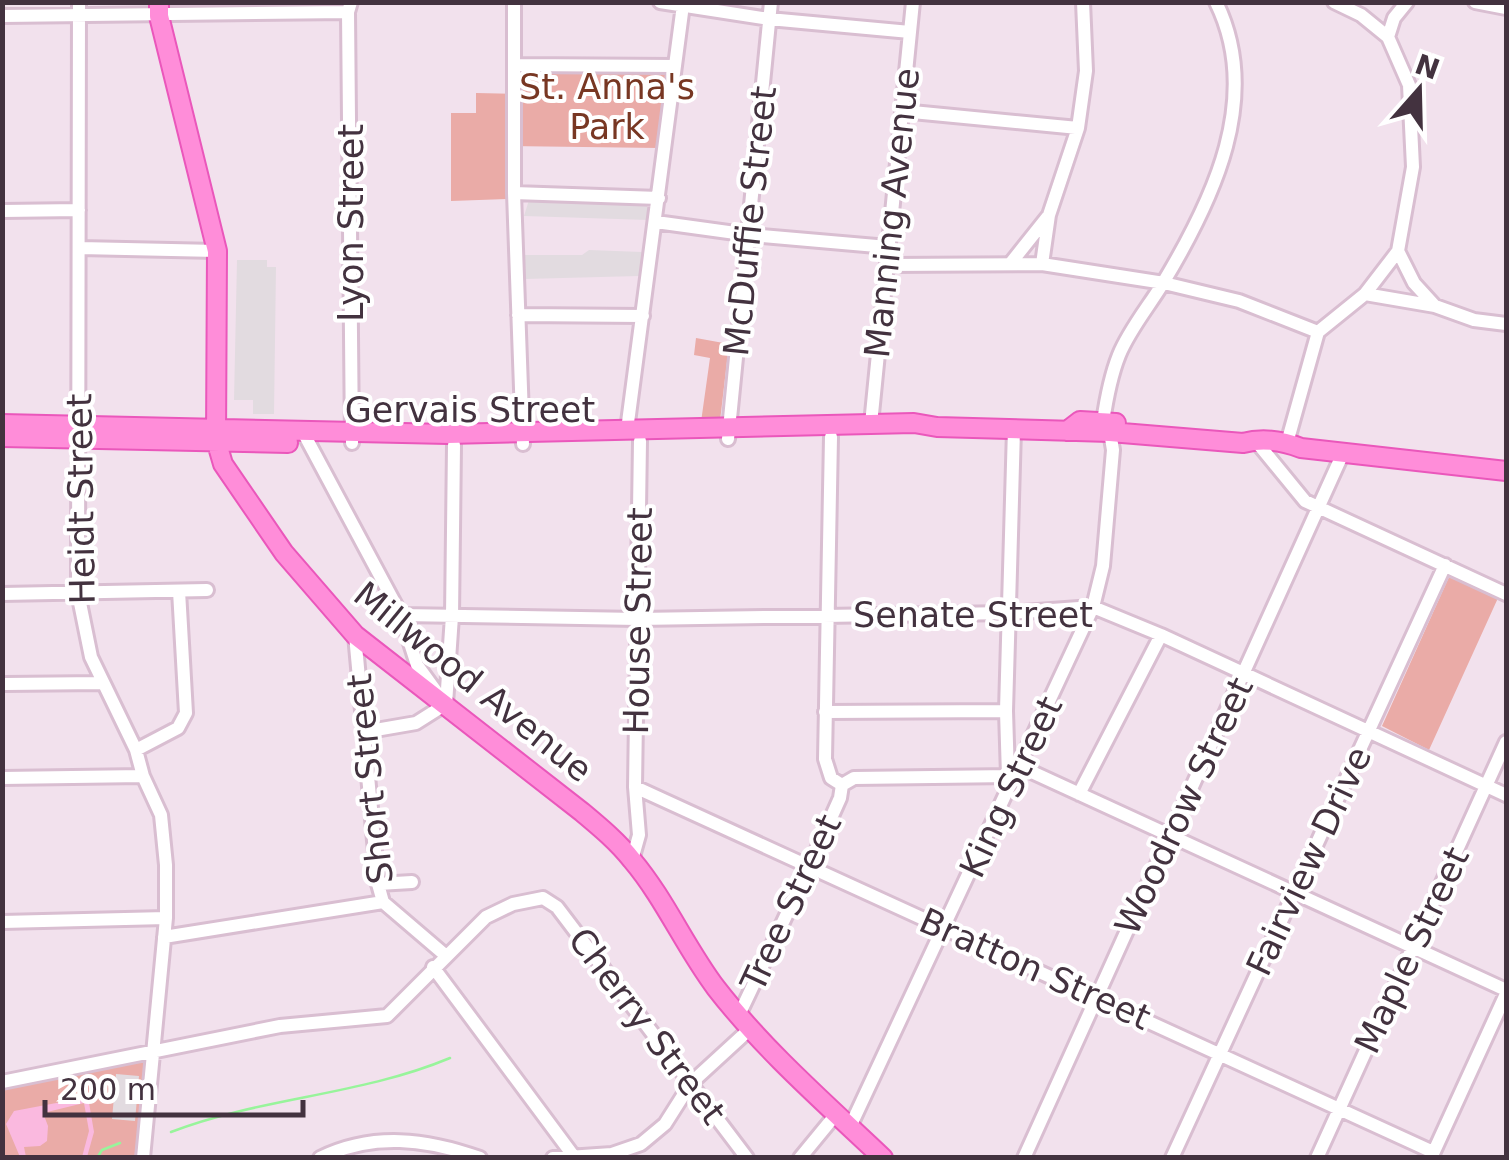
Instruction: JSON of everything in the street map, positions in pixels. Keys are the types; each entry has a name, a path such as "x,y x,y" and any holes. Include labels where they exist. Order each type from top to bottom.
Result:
{"main road":[{"name":"Millwood Avenue","path":"159,9 217,251 216,434 223,464 284,553 355,635 586,815 632,860 696,961 745,1021 883,1158"},
{"name":"Gervais Street","path":"2,424 77,432"},
{"name":"Gervais Street","path":"2,436 77,432 523,438 728,433 871,424 1067,430 1080,434 1106,427 1242,443 1287,443 1302,448 1506,471"},
{"name":"Gervais Street","path":"728,433 831,437 914,434 937,428"},
{"name":"Gervais Street","path":"352,438 454,445 523,438"}],"street":[{"path":"514,2 514,193 523,438"},
{"path":"660,2 717,6 769,19 910,32"},
{"name":"McDuffie Street","path":"728,433 771,2"},
{"name":"Manning Avenue","path":"871,424 913,2"},
{"path":"1042,264 1049,215 1078,128 1086,71 1083,2"},
{"name":"King Street","path":"800,1158 844,1120 946,928 1093,607 1103,566 1113,450 1106,427 1119,354 1199,221 1230,140 1236,78 1228,27 1216,2"},
{"path":"1287,443 1318,332 1365,294 1398,251 1413,168 1409,84 1388,37 1361,15 1334,2"},
{"path":"1388,37 1394,18 1407,2"},
{"path":"1474,2 1506,8"},
{"name":"House Street","path":"632,860 639,835 635,786 638,618 633,436 643,316 683,4"},
{"path":"2,16 79,8 349,7"},
{"name":"Lyon Street","path":"349,7 352,438"},
{"name":"Heidt Street","path":"79,8 78,593 90,658 136,750 160,815 166,865 166,918 143,1158"},
{"path":"514,65 675,66"},
{"path":"902,111 1078,128"},
{"path":"514,193 659,198"},
{"path":"2,211 79,210"},
{"path":"1010,264 1049,215"},
{"path":"656,222 888,247"},
{"path":"80,248 217,251"},
{"path":"1398,251 1414,283 1435,306"},
{"path":"887,265 1042,264 1164,283 1239,301 1318,332"},
{"path":"1365,294 1506,324"},
{"path":"518,315 643,316"},
{"path":"1014,428 1006,711 1015,773"},
{"name":"Tree Street","path":"745,1021 842,786 831,778 825,759 831,437"},
{"path":"307,438 401,615 417,665 446,704"},
{"path":"1255,440 1305,501 1506,594"},
{"path":"446,704 452,616 454,445"},
{"name":"Woodrow Street","path":"1024,1158 1343,453"},
{"name":"Fairview Drive","path":"1172,1158 1445,565"},
{"path":"2,594 207,590"},
{"path":"136,750 178,728 186,713 178,591"},
{"name":"Senate Street","path":"401,615 828,616 1008,613 1093,607 1506,795"},
{"name":"Short Street","path":"355,635 378,884 383,902 445,955"},
{"path":"1079,794 1160,635"},
{"path":"5,684 102,683"},
{"path":"364,732 416,723 446,704"},
{"path":"824,712 1006,711"},
{"name":"Maple Street","path":"1317,1158 1506,742"},
{"path":"842,786 854,778 1015,773 1079,794 1506,992 1500,1019 1432,1155"},
{"path":"2,778 143,776"},
{"name":"Bratton Street","path":"635,786 1340,1107 1432,1155"},
{"path":"378,884 412,882"},
{"name":"Cherry Street","path":"445,955 486,917 512,904 543,898 557,907 747,1158"},
{"path":"164,937 383,902"},
{"path":"2,922 166,918"},
{"path":"2,1082 280,1026 387,1016 445,955"},
{"path":"433,967 575,1156"},
{"path":"553,1158 612,1154 641,1144 665,1124 691,1083 745,1021"},
{"path":"320,1158 355,1145 409,1140 439,1143 480,1158"}],"green space":[{"name":"St. Anna's Park","path":"520,65 670,69 659,148 507,146 507,199 451,201 451,113 476,113 476,93 520,94"},
{"path":"696,338 729,344 720,421 701,422 710,358 694,355"},
{"path":"1449,577 1498,598 1429,750 1382,726"},
{"path":"152,1053 143,1157 3,1158 3,1082"}],"sand":[{"path":"88,1097 94,1132 87,1157 82,1157 89,1131 84,1103 43,1113 48,1126 47,1141 40,1146 24,1147 26,1157 20,1157 6,1124 14,1111"}],"shaded area":[{"path":"529,200 647,205 649,220 524,216"},
{"path":"589,250 642,252 639,276 525,279 524,255 582,255"},
{"path":"237,260 267,260 267,267 276,267 274,414 253,414 253,400 234,400"},
{"path":"116,1074 139,1076 135,1121 112,1119"}],"waterway":[{"path":"171,1132 240,1111 381,1081 450,1058"},
{"path":"97,1158 102,1150 120,1143"}]}
